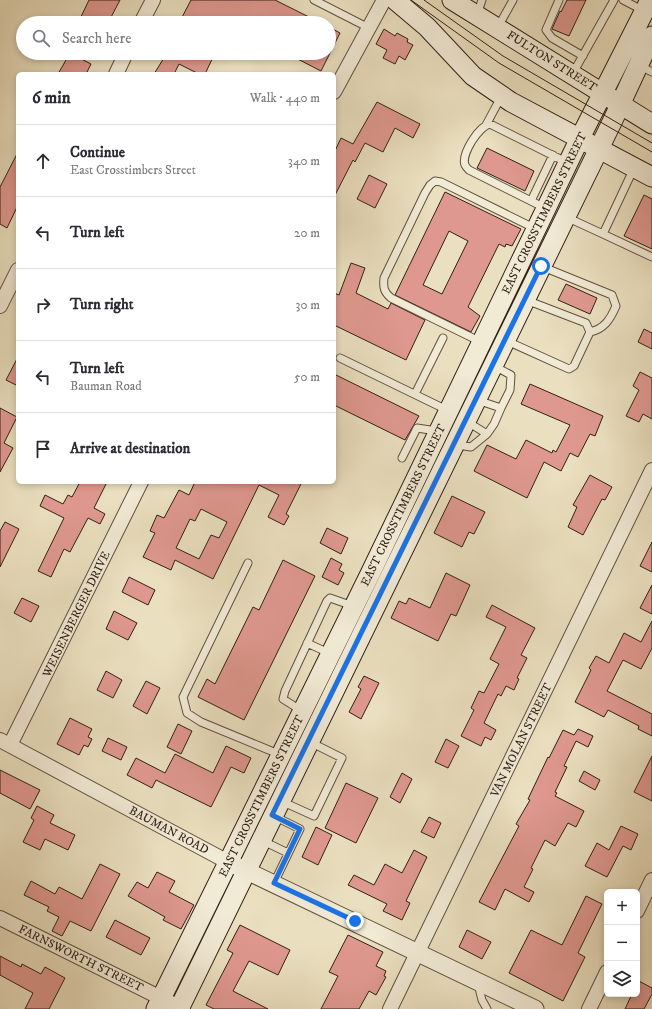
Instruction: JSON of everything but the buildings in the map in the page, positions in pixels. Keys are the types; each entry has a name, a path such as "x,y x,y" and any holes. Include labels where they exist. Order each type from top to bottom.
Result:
{"main road":[{"path":"395,0 427,27 473,76 502,95 598,149 652,177"},
{"name":"FULTON STREET","path":"452,0 480,8 498,28 573,73 652,124"},
{"name":"EAST CROSSTIMBERS STREET","path":"158,1003 281,755 311,715 448,435 449,411 536,229 538,205 560,159 580,138 647,5"},
{"name":"EAST CROSSTIMBERS STREET","path":"448,435 465,421 476,400 620,104 645,69 652,36"},
{"path":"507,290 525,299"},
{"name":"EAST CROSSTIMBERS STREET","path":"180,1008 308,741 311,715 331,654 354,606 379,576"}],"street":[{"path":"145,16 153,0"},
{"path":"336,88 384,0"},
{"path":"117,72 123,60"},
{"path":"0,306 16,274"},
{"name":"VAN MOLAN STREET","path":"390,1009 419,953 652,470"},
{"name":"WEISENBERGER DRIVE","path":"5,743 140,484"},
{"name":"BAUMAN ROAD","path":"5,743 228,862 535,1009"},
{"path":"640,904 652,880"},
{"name":"FARNSWORTH STREET","path":"0,918 158,1003 180,1008"},
{"path":"589,1009 604,978"}],"lane":[{"path":"314,0 369,28"},
{"path":"498,28 513,0"},
{"path":"559,0 546,30 552,38 583,56"},
{"path":"573,73 614,0"},
{"path":"623,0 647,5"},
{"path":"502,95 486,125 472,140 465,158 465,165 469,170 538,205"},
{"path":"486,125 496,125 560,159"},
{"path":"602,234 634,168"},
{"path":"482,342 392,298 385,293 383,287 387,271 425,193 430,185 435,181 442,182 536,229"},
{"path":"566,216 652,257"},
{"path":"541,266 612,296 616,306 612,316 601,329 590,332"},
{"path":"505,340 569,370 574,366 590,332 586,323 525,299"},
{"path":"415,394 443,338"},
{"path":"340,358 449,411"},
{"path":"402,458 417,428 448,435 464,446 472,447 487,434 494,424 500,408 510,390 511,375 492,365"},
{"path":"476,400 500,408"},
{"path":"465,421 487,434"},
{"path":"248,563 184,697 187,713 201,722 281,755"},
{"path":"311,715 283,700 285,691 327,601 330,598 354,606"},
{"path":"307,643 331,654"},
{"path":"276,807 314,816 342,758 308,741"},
{"path":"274,883 300,829 276,807"},
{"path":"260,840 288,853"},
{"path":"478,982 482,1000 487,1009"}],"tram line":[{"path":"411,0 499,63 652,152"},
{"path":"424,0 503,56 652,143"}],"route":[{"path":"355,921 274,883 300,829 272,815 541,266"}]}
